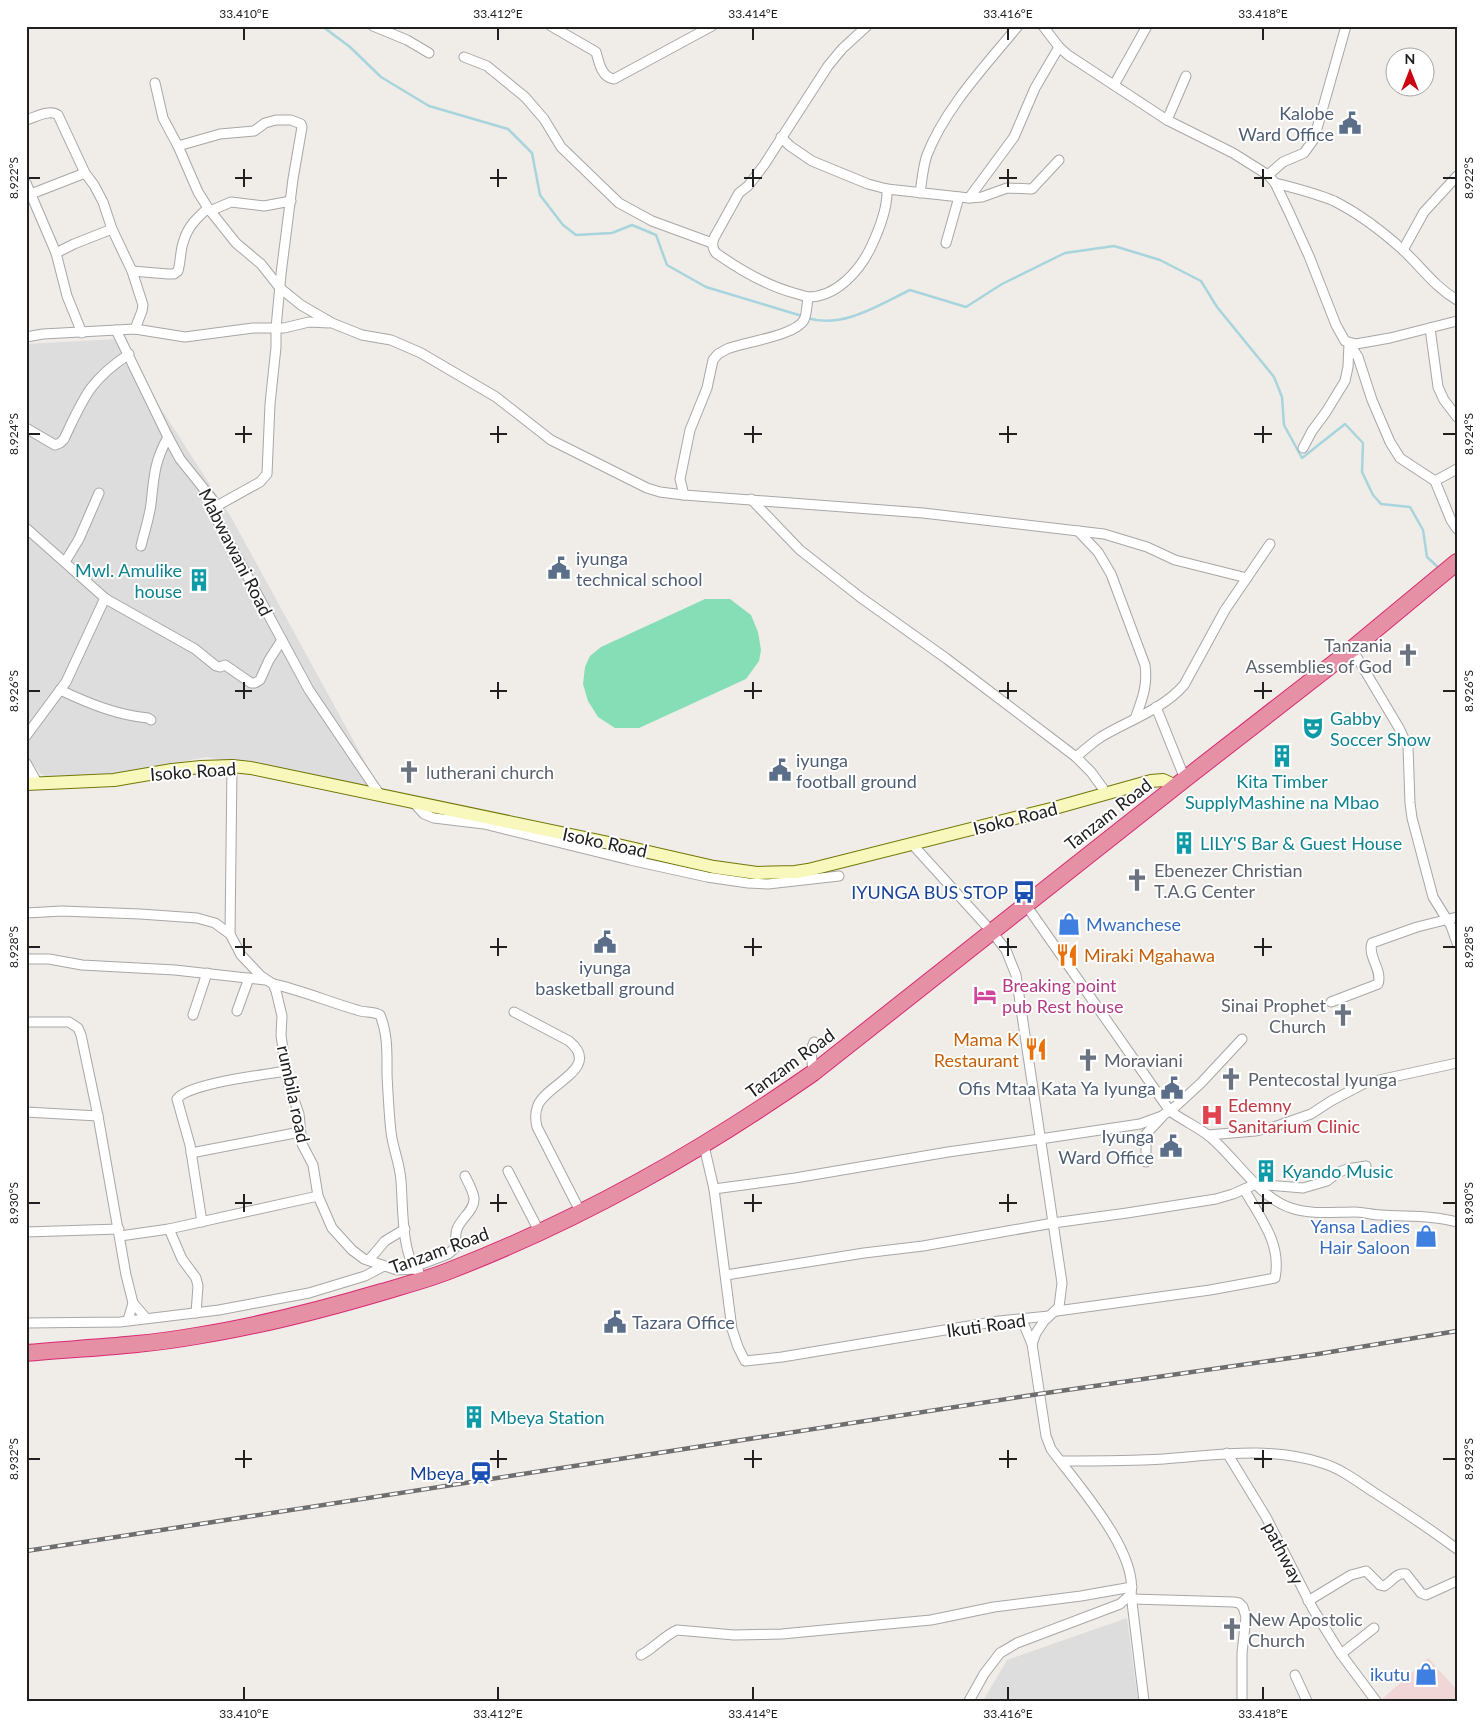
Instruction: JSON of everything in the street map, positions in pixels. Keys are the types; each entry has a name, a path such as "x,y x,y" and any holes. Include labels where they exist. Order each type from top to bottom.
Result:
{"highway":[{"name":"Tanzam Road","path":"26,1353 161,1342 311,1312 418,1271 449,1271 540,1233 644,1180 704,1146 813,1073 1180,782 1352,649 1448,570"}],"street":[{"path":"373,26 407,40 429,53"},
{"path":"551,26 596,52 605,75 608,78 614,79 712,26"},
{"path":"712,243 739,193 748,186 764,164 828,66 842,49 867,26"},
{"path":"920,193 925,161 935,138 960,98 1018,26"},
{"path":"1043,26 1059,47 1068,55 1167,120 1233,153 1268,175 1275,183 1309,256 1336,325 1342,337 1349,343 1358,357 1372,400 1390,442 1400,458 1435,481 1451,520 1457,529"},
{"path":"1114,86 1147,26"},
{"path":"1268,175 1283,162 1304,153 1314,139 1346,26"},
{"path":"969,198 1014,137 1035,88 1059,47"},
{"path":"464,57 487,66 525,97 544,119 562,147 619,203 652,221 712,243 716,253 748,274 779,289 808,297 831,291 850,278 862,263 872,244 886,204 887,189"},
{"path":"1167,120 1186,76"},
{"path":"155,83 163,118 178,146 198,192 209,210 236,243 261,264 280,288 301,305 332,323 356,333 391,340 421,354 496,397 550,440 647,488 660,492 684,495 923,513 1111,535 1147,547 1175,560 1247,578"},
{"path":"26,120 54,112 58,115 85,173 103,202 112,230 132,271 143,305 135,329"},
{"path":"178,146 220,134 254,131 265,123 276,120 286,120 299,123 302,126 280,288 270,404 267,474 260,482 215,507"},
{"path":"781,137 799,153 822,166 868,184 887,189 969,198 982,197 1007,188 1032,189 1059,160"},
{"path":"31,194 85,173"},
{"path":"1403,250 1424,212 1457,176"},
{"path":"26,183 56,253 67,296 82,333"},
{"path":"1275,183 1333,201 1377,229 1403,250 1446,294 1457,300"},
{"path":"946,243 959,196"},
{"path":"132,271 174,274 178,271 186,234 194,222 209,210 231,202 264,206 291,200"},
{"path":"56,253 112,230"},
{"path":"684,495 680,479 690,430 707,388 716,356 733,346 784,333 804,320 808,297"},
{"path":"1349,343 1356,344 1390,338 1457,321"},
{"path":"26,336 135,329 185,337 253,328 276,328 309,322 332,323"},
{"path":"1430,328 1438,387 1444,400 1457,417"},
{"name":"Mabwawani Road","path":"116,330 180,459 209,493 215,507 216,518 282,640 322,710 380,795"},
{"path":"1303,448 1344,381 1348,367 1349,343"},
{"path":"26,428 53,444 60,443 64,439 72,419 90,387 104,372 129,354"},
{"path":"141,546 151,506 156,463 168,437"},
{"path":"1435,481 1457,469"},
{"path":"64,562 79,539 99,493"},
{"path":"751,499 800,550 860,597 947,659 1076,757 1091,772 1107,794"},
{"path":"26,528 105,598 195,649 216,666 221,667 224,665 253,684 260,680 269,660 282,640"},
{"path":"1078,531 1098,552 1111,574 1145,665 1147,677 1145,690 1135,719"},
{"path":"1076,757 1102,737 1166,702 1184,685 1225,610 1270,544"},
{"path":"26,736 60,690 78,658 105,598"},
{"path":"1352,649 1399,728 1408,747 1412,818 1433,897 1457,942"},
{"path":"60,690 88,703 117,713 151,720"},
{"path":"1156,708 1180,782"},
{"path":"26,762 32,784"},
{"path":"230,934 232,766"},
{"name":"Isoko Road","path":"32,784 114,780 172,770 232,766 275,772 714,867 748,872 795,872 912,844 1151,781 1180,782"},
{"path":"414,803 424,814 434,818 484,824 658,867 707,877 748,884 768,884 839,876"},
{"path":"912,844 992,932 1006,950 1016,974 1062,1282 1061,1304 1040,1326 1032,1344"},
{"path":"1026,905 1080,980 1166,1114 1184,1121 1208,1135 1256,1184 1272,1197 1288,1207 1303,1211 1323,1213 1365,1212 1378,1215 1432,1218 1457,1222"},
{"path":"26,913 62,911 197,918 215,923 230,934"},
{"path":"1331,1002 1378,984 1379,975 1371,950 1372,943 1417,927 1457,917"},
{"name":"rumbila road","path":"230,934 241,955 270,982 282,1011 281,1035 286,1071 299,1114 302,1144 313,1165 318,1196 332,1228 357,1255 397,1270 418,1271"},
{"path":"26,959 49,959 82,965 207,973 249,978 270,982 354,1010 376,1013 380,1015 386,1042 391,1135 400,1173 404,1229 409,1256 418,1271 455,1248 457,1229 474,1202 465,1176"},
{"path":"193,1015 207,973"},
{"path":"237,1011 249,978"},
{"path":"514,1012 569,1041 580,1052 579,1064 575,1070 543,1097 538,1104 535,1120 582,1213"},
{"path":"26,1022 69,1022 78,1028 85,1047 120,1232 126,1275 133,1303 146,1318"},
{"path":"1146,1162 1146,1134 1166,1114 1202,1084 1242,1039"},
{"path":"813,1073 811,1050 814,1042"},
{"path":"1208,1135 1255,1131 1274,1127 1311,1114 1331,1101 1365,1084 1457,1063"},
{"path":"202,1222 191,1153 177,1099 178,1096 213,1084 286,1071"},
{"path":"26,1112 98,1116"},
{"path":"714,1188 796,1178 956,1150 1108,1130 1140,1124 1166,1114"},
{"path":"191,1153 300,1132"},
{"name":"Ikuti Road","path":"704,1146 714,1188 732,1329 738,1348 745,1361 1022,1320 1275,1278 1276,1256 1273,1242 1266,1224 1244,1189"},
{"path":"726,1275 864,1253 923,1246 1053,1223 1216,1199 1256,1184 1303,1188 1327,1181 1337,1173 1347,1169 1366,1166"},
{"path":"508,1172 540,1233"},
{"path":"26,1232 120,1232 169,1229 318,1196"},
{"path":"169,1229 182,1259 196,1278 198,1286 196,1313"},
{"path":"369,1260 385,1241 404,1229"},
{"path":"26,1323 110,1322 219,1310 309,1293 370,1274 384,1266"},
{"path":"128,1320 133,1303"},
{"path":"1022,1320 1032,1344 1046,1436 1051,1449 1110,1529 1128,1566 1144,1701"},
{"path":"1061,1461 1161,1459 1228,1452 1280,1454 1324,1463 1345,1473 1457,1549"},
{"name":"pathway","path":"1228,1452 1266,1517 1308,1601 1341,1654 1376,1701"},
{"path":"1308,1601 1351,1575 1366,1571 1380,1585 1384,1586 1397,1575 1406,1574 1422,1593 1426,1595 1457,1581"},
{"path":"969,1701 984,1674 1000,1653 1007,1648 1114,1608 1124,1602 1132,1593"},
{"path":"642,1655 651,1650 670,1633 677,1630 734,1635 782,1634 931,1620 994,1607 1074,1597 1132,1593 1239,1603 1243,1607 1246,1617 1242,1652 1242,1701"},
{"path":"1341,1654 1374,1628"},
{"path":"1296,1675 1307,1701"}],"shaded area":[{"path":"116,339 231,517 381,791 207,757 59,784 41,774 26,756 26,344"},
{"path":"1127,1618 1138,1701 983,1701 1007,1660"},
{"name":"ikutu","path":"1428,1658 1457,1690 1457,1701 1380,1701"}],"green space":[{"path":"705,599 730,599 751,615 758,632 761,650 759,661 746,679 639,728 615,728 598,717 588,701 583,684 585,667 590,656 601,647"}],"waterway":[{"path":"322,26 350,47 381,77 429,106 508,129 532,153 540,195 563,225 576,235 612,233 632,225 656,235 667,265 706,287 802,316"},
{"path":"807,318 820,321 847,318 860,314 910,290 966,307 1002,284 1065,253 1114,246 1160,260 1201,281 1217,307 1274,377 1282,397 1284,425 1302,458 1345,424 1363,443 1362,472 1373,495 1381,504 1410,507 1423,530 1427,557 1440,569"}],"railway":[{"path":"26,1551 1039,1394 1318,1354 1457,1331"}],"place":[{"name":"Kalobe Ward Office","path":"1350,123"},
{"name":"iyunga technical school","path":"559,568"},
{"name":"Mwl. Amulike house","path":"199,580"},
{"name":"Tanzania Assemblies of God","path":"1408,655"},
{"name":"Gabby Soccer Show","path":"1313,728"},
{"name":"Kita Timber SupplyMashine na Mbao","path":"1282,756"},
{"name":"iyunga football ground","path":"780,770"},
{"name":"lutherani church","path":"409,772"},
{"name":"LILY'S Bar & Guest House","path":"1184,843"},
{"name":"Ebenezer Christian T.A.G Center","path":"1137,880"},
{"name":"IYUNGA BUS STOP","path":"1024,892"},
{"name":"Mwanchese","path":"1069,924"},
{"name":"iyunga basketball ground","path":"605,942"},
{"name":"Miraki Mgahawa","path":"1067,955"},
{"name":"Breaking point pub Rest house","path":"985,995"},
{"name":"Sinai Prophet Church","path":"1343,1015"},
{"name":"Mama K Restaurant","path":"1036,1049"},
{"name":"Moraviani","path":"1088,1060"},
{"name":"Pentecostal Iyunga","path":"1231,1079"},
{"name":"Ofis Mtaa Kata Ya Iyunga","path":"1172,1088"},
{"name":"Edemny Sanitarium Clinic","path":"1212,1115"},
{"name":"Iyunga Ward Office","path":"1171,1146"},
{"name":"Kyando Music","path":"1266,1171"},
{"name":"Yansa Ladies Hair Saloon","path":"1426,1236"},
{"name":"Tazara Office","path":"615,1322"},
{"name":"Mbeya Station","path":"474,1417"},
{"name":"Mbeya","path":"481,1473"},
{"name":"New Apostolic Church","path":"1232,1629"},
{"name":"ikutu","path":"1426,1674"}]}
